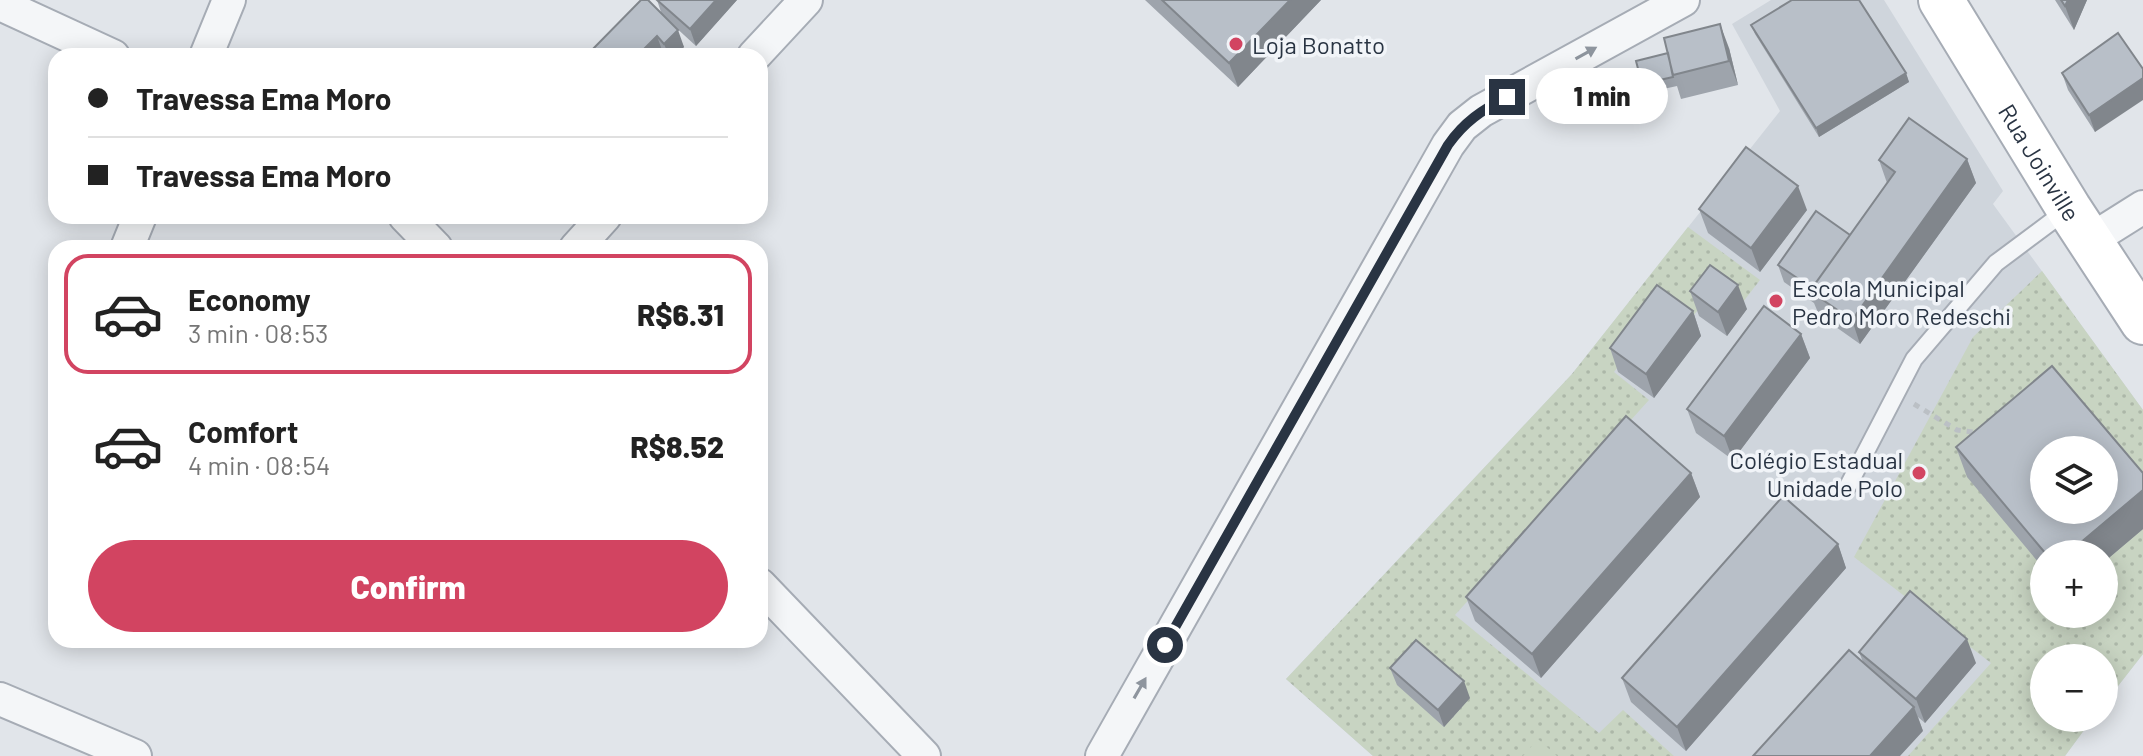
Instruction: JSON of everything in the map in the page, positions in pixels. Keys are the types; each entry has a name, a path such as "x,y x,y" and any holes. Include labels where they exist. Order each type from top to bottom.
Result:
{"main road":[{"name":"Rua Joinville","path":"1941,0 2079,225 2143,322"}],"street":[{"path":"209,48 229,0"},
{"path":"761,48 806,0"},
{"path":"1102,756 1440,159 1462,126 1481,111 1683,0"},
{"path":"0,4 96,48"},
{"path":"2079,225 2143,207"},
{"path":"413,224 428,240"},
{"path":"583,240 598,224"},
{"path":"768,593 924,756"},
{"path":"0,699 135,756"}],"lane":[{"path":"1848,486 1914,359 1996,263 2079,225"}],"path":[{"path":"1896,393 1957,430 1986,433"}],"shaded area":[{"name":"Colégio Estadual Unidade Polo","path":"1771,0 1884,0 2003,191 1993,204 2143,410 2143,654 2118,686 2118,644 2030,644 2030,732 2083,732 2065,756 1373,756 1286,679 1572,374 1780,111 1732,24"}],"green space":[{"path":"1688,227 1760,280 1743,302 1718,285 1689,321 1665,305 1614,372 1649,400 1455,615 1599,733 1623,710 1674,756 1373,756 1286,679 1572,374"},
{"path":"2042,271 2143,410 2143,654 2118,686 2118,644 2030,644 2030,732 2083,732 2065,756 1908,756 1991,663 1854,557 1973,337"},
{"path":"1538,739 1557,756 1523,756"}],"building":[{"path":"641,0 648,0 678,30 664,44 657,36 645,48 594,48"},
{"path":"657,0 716,0 690,29"},
{"path":"1162,0 1290,0 1229,63"},
{"path":"1792,0 1859,0 1906,73 1816,128 1751,25"},
{"path":"1720,24 1729,61 1673,75 1664,38"},
{"path":"2118,33 2143,69 2143,78 2089,115 2062,73"},
{"path":"1668,53 1673,77 1642,84 1636,61"},
{"path":"1909,118 1967,159 1852,320 1810,291 1895,172 1879,160"},
{"path":"1746,147 1798,186 1751,248 1699,209"},
{"path":"1816,211 1850,235 1812,288 1778,265"},
{"path":"1710,265 1738,285 1718,312 1690,291"},
{"path":"1657,285 1693,311 1646,374 1610,348"},
{"path":"1764,306 1801,334 1724,436 1687,409"},
{"path":"2052,366 2112,436 2030,436 2030,524 2103,524 2084,540 2034,540 1956,447"},
{"path":"1626,416 1691,473 1532,654 1466,597"},
{"path":"2118,444 2143,473 2143,490 2118,511"},
{"path":"1783,496 1838,544 1677,727 1622,678"},
{"path":"1910,591 1967,639 1916,699 1859,652"},
{"path":"1416,640 1464,681 1438,710 1390,668"},
{"path":"1849,650 1914,707 1870,756 1753,756"}],"place":[{"name":"Loja Bonatto","path":"1236,44"},
{"name":"Escola Municipal Pedro Moro Redeschi","path":"1776,301"},
{"name":"Colégio Estadual Unidade Polo","path":"1919,473"}],"route":[{"path":"1165,645 1448,145 1462,126 1507,97"}]}
